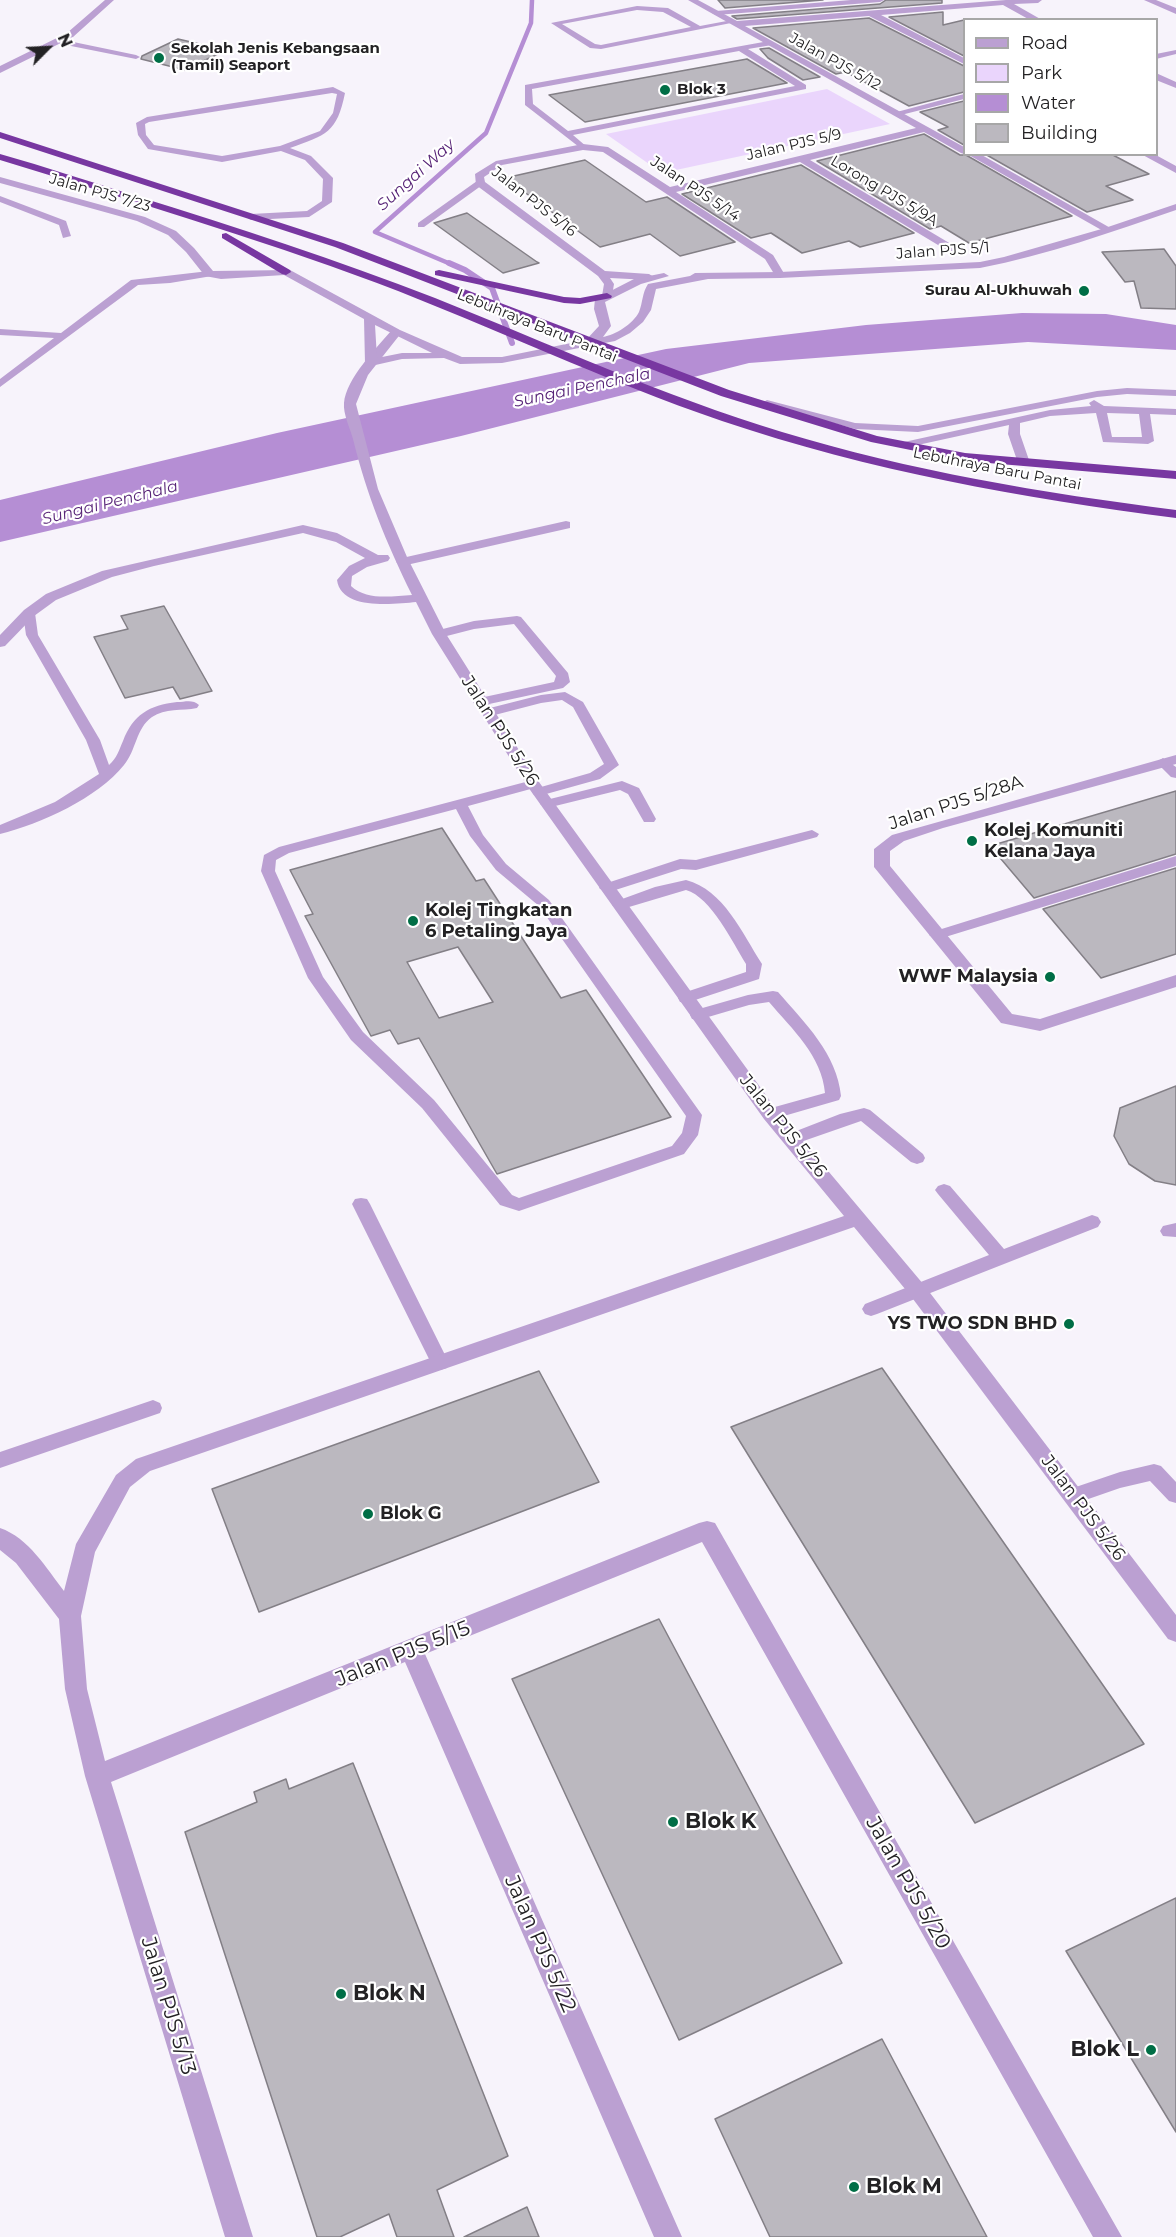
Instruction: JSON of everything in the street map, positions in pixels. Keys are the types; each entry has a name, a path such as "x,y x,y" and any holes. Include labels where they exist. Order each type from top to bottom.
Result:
{"highway":[{"name":"Lebuhraya Baru Pantai","path":"0,135 393,264 729,394 875,439 965,457 1176,474"},
{"name":"Lebuhraya Baru Pantai","path":"0,157 219,225 385,283 704,410 775,434 959,480 1076,502 1176,514"},
{"path":"219,225 228,238 286,272"},
{"path":"393,264 544,296 580,301 607,296"}],"street":[{"path":"0,70 59,41 86,23 110,0"},
{"name":"Jalan PJS 5/12","path":"692,0 963,149"},
{"path":"734,23 1038,0"},
{"path":"1148,0 1176,11"},
{"path":"1003,3 1034,18"},
{"path":"868,12 963,61"},
{"path":"1158,77 1176,85"},
{"name":"Jalan PJS 5/9","path":"670,190 926,129"},
{"name":"Jalan PJS 5/16","path":"583,147 499,163 479,176 480,183 602,274"},
{"name":"Jalan PJS 5/14","path":"583,147 600,147 612,151 769,256 780,275"},
{"path":"976,156 1109,230"},
{"path":"1150,156 1176,170"},
{"name":"Lorong PJS 5/9A","path":"802,159 952,249"},
{"name":"Jalan PJS 7/23","path":"0,180 141,219 172,233 190,250 209,274"},
{"name":"Jalan PJS 5/1","path":"607,296 649,277 780,275 981,265 1109,230 1176,207"},
{"path":"209,274 221,276 286,272 447,357"},
{"path":"602,274 649,277"},
{"path":"589,344 604,331 606,321 598,304 607,296 609,284 602,274"},
{"name":"Jalan PJS 5/1","path":"447,357 460,361 482,362 611,339 625,332 642,315 652,286 704,277"},
{"path":"607,296 634,299 645,309"},
{"path":"369,316 371,363"},
{"path":"371,363 396,332"},
{"path":"371,363 423,354 447,357"},
{"name":"Jalan PJS 5/26","path":"371,363 352,395 350,404 372,489 401,559 439,634 483,708 606,888 770,1114 917,1290 1176,1632"},
{"path":"0,643 29,613 51,597 107,574 303,529 325,531 375,559"},
{"path":"401,559 375,559 356,565 344,577 344,584 355,595 378,600 421,598"},
{"name":"Jalan PJS 5/28A","path":"1170,761 898,838 882,849 882,867 1007,1019 1040,1025 1176,981"},
{"name":"Jalan PJS 5/13","path":"239,2237 98,1776 76,1689 70,1616 84,1551 123,1481 143,1465 859,1218"},
{"name":"Jalan PJS 5/15","path":"98,1776 707,1530"},
{"name":"Jalan PJS 5/20","path":"707,1530 1108,2237"},
{"path":"0,1537 24,1556 70,1616"},
{"name":"Jalan PJS 5/22","path":"412,1651 668,2237"}],"lane":[{"path":"716,14 880,0"},
{"path":"698,28 665,10 637,8 555,23 593,46 601,47 734,23"},
{"path":"59,41 87,43 136,57"},
{"path":"583,147 530,105 528,87 769,43"},
{"path":"566,134 803,87 740,48"},
{"path":"1158,56 1176,52"},
{"path":"251,217 309,214 327,202 328,178 308,158 282,147 222,159 151,147 142,135 140,123 298,95 333,90 341,93 337,113 323,133 282,147"},
{"path":"897,113 963,97"},
{"path":"421,225 480,183"},
{"path":"0,199 63,223 66,236"},
{"path":"0,384 135,282 209,274"},
{"path":"0,333 64,336"},
{"path":"729,394 855,426 888,429 931,428 1088,396 1127,391 1176,393"},
{"path":"1088,396 1101,410 1107,440 1148,441 1144,411"},
{"path":"903,445 1050,413 1101,410 1176,412"},
{"path":"1015,422 1014,434 1024,463"},
{"path":"401,559 566,525"},
{"path":"29,613 32,635 93,740 106,775"},
{"path":"439,634 474,625 517,620 562,676 563,682 558,685 483,708"},
{"path":"483,708 565,696 578,705 612,765 595,776 540,793"},
{"path":"0,830 59,808 106,775 124,758 135,726 144,714 160,708 192,705"},
{"path":"1170,761 1176,774"},
{"path":"459,802 477,836 501,867 544,903 694,1115 690,1135 678,1150 519,1205 506,1200 428,1104 357,1036 316,978 268,871 269,858 284,850 459,802 540,793 622,785 634,791 649,819"},
{"path":"606,888 680,864 696,865 812,834"},
{"path":"937,935 1176,861"},
{"path":"619,905 687,885 699,888 713,900 754,964 754,975 686,998"},
{"path":"698,1015 748,999 773,996 801,1029 830,1070 834,1083 833,1096 770,1114"},
{"path":"792,1139 846,1118 864,1114 917,1158"},
{"path":"944,1190 1000,1257"},
{"path":"361,1204 440,1363"},
{"path":"871,1309 1092,1222"},
{"path":"0,1460 153,1408"},
{"path":"1074,1496 1120,1480 1154,1472 1176,1495"}],"green space":[{"path":"827,89 890,124 662,173 606,134"}],"water":[{"name":"Sungai Penchala","path":"1022,313 1106,314 1176,325 1176,350 1028,342 749,363 461,436 0,542 0,500 277,433 666,349 866,325"}],"building":[{"path":"718,0 823,0 725,8"},
{"path":"886,0 942,0 942,3 737,19 732,16 880,4"},
{"path":"943,12 943,25 963,20 963,55 889,17"},
{"path":"869,18 963,65 963,92 909,106 846,72 836,74 753,28"},
{"path":"178,39 226,50 185,70 141,59 142,56"},
{"path":"769,48 820,77 803,80 768,58 760,49"},
{"name":"Blok 3","path":"747,59 787,83 585,122 549,95"},
{"path":"963,101 963,144 938,130 948,127 920,112"},
{"path":"924,134 960,155 968,156 1072,216 969,243 941,226 930,229 817,161"},
{"path":"989,156 1115,156 1149,174 1106,186 1133,200 1087,212"},
{"path":"585,160 646,202 667,197 735,242 680,256 650,234 600,247 505,178"},
{"path":"801,165 914,233 860,247 849,241 802,253 771,233 751,238 682,194"},
{"path":"467,213 539,263 503,273 434,223"},
{"path":"1164,249 1176,266 1176,309 1141,308 1134,281 1125,282 1102,252"},
{"path":"164,606 212,691 180,699 173,687 125,698 94,637 128,629 121,616"},
{"path":"1176,791 1176,854 1034,898 990,846"},
{"path":"442,828 476,881 484,879 561,998 586,990 671,1117 497,1174 419,1038 398,1044 390,1030 371,1036 305,916 313,914 290,870","holes":["458,947 493,1002 439,1018 407,962"]},
{"path":"1176,868 1176,954 1101,978 1043,909"},
{"path":"1176,1086 1176,1185 1155,1181 1129,1164 1114,1136 1120,1108"},
{"path":"882,1368 1144,1744 975,1823 731,1427"},
{"name":"Blok G","path":"539,1371 599,1482 259,1612 212,1489"},
{"name":"Blok K","path":"659,1619 842,1963 679,2040 512,1679"},
{"name":"Blok N","path":"353,1763 508,2156 437,2190 454,2237 397,2237 389,2214 340,2237 317,2237 185,1832 257,1802 254,1792 286,1779 289,1789"},
{"name":"Blok L","path":"1176,1898 1176,2132 1066,1951"},
{"name":"Blok M","path":"882,2039 987,2237 770,2237 715,2119"},
{"path":"527,2207 539,2237 464,2237"}],"waterway":[{"name":"Sungai Way","path":"453,265 375,232 486,133 531,23 532,0"},
{"name":"Sungai Way","path":"449,263 465,270 492,288 512,343"}],"place":[{"name":"Sekolah Jenis Kebangsaan (Tamil) Seaport","path":"159,58"},
{"name":"Blok 3","path":"665,90"},
{"name":"Surau Al-Ukhuwah","path":"1084,291"},
{"name":"Kolej Komuniti Kelana Jaya","path":"972,841"},
{"name":"Kolej Tingkatan 6 Petaling Jaya","path":"413,921"},
{"name":"WWF Malaysia","path":"1050,977"},
{"name":"YS TWO SDN BHD","path":"1069,1324"},
{"name":"Blok G","path":"368,1514"},
{"name":"Blok K","path":"673,1822"},
{"name":"Blok N","path":"341,1994"},
{"name":"Blok L","path":"1151,2050"},
{"name":"Blok M","path":"854,2187"}]}
